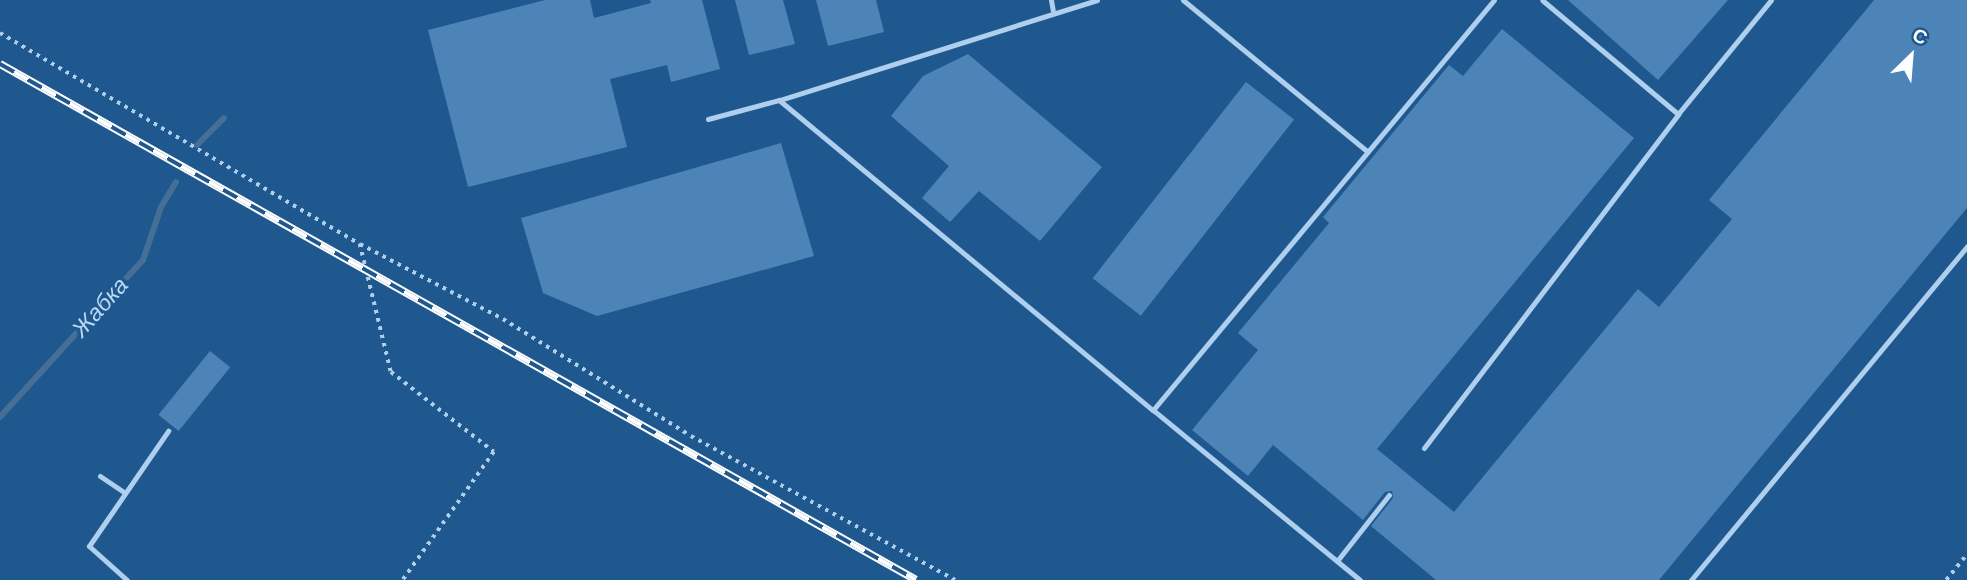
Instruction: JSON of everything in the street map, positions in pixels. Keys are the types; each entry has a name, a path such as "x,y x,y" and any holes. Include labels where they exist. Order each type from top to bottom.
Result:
{"lane":[{"path":"1051,0 1053,11"},
{"path":"708,119 779,100 1053,11 1097,0"},
{"path":"1183,0 1368,152"},
{"path":"1153,410 1494,0"},
{"path":"1542,0 1678,114"},
{"path":"1424,447 1678,114 1771,0"},
{"path":"779,100 1360,580"},
{"path":"1691,580 1967,246"},
{"path":"127,580 89,546 168,431"},
{"path":"100,476 125,493"},
{"path":"1337,561 1389,495"}],"path":[{"path":"0,33 360,244 503,319 691,436 955,580"},
{"path":"360,244 391,372 494,452 403,580"},
{"path":"1946,580 1967,554"}],"building":[{"path":"545,0 590,0 594,18 651,3 650,0 702,0 720,69 671,82 667,65 610,79 627,147 468,187 428,30"},
{"path":"735,0 783,0 795,44 749,55"},
{"path":"816,0 876,0 884,32 828,46"},
{"path":"1568,0 1728,0 1658,80"},
{"path":"1874,0 1967,0 1967,208 1659,580 1436,580 1371,526 1393,498 1392,491 1385,492 1363,520 1273,445 1248,476 1192,430 1258,350 1238,333 1329,223 1323,217 1449,65 1463,76 1502,29 1634,138 1377,449 1454,512 1638,289 1659,307 1732,219 1709,200"},
{"path":"968,54 1102,167 1040,241 979,191 950,222 922,198 949,166 891,116 923,76"},
{"path":"1246,82 1294,120 1141,316 1093,278"},
{"path":"781,143 814,256 597,316 543,293 521,218"},
{"path":"210,351 230,367 179,431 158,415"}],"waterway":[{"name":"Жабка","path":"197,145 224,118"},
{"name":"Жабка","path":"0,417 143,260 161,207 176,182"}],"railway":[{"path":"0,64 916,580"}]}
